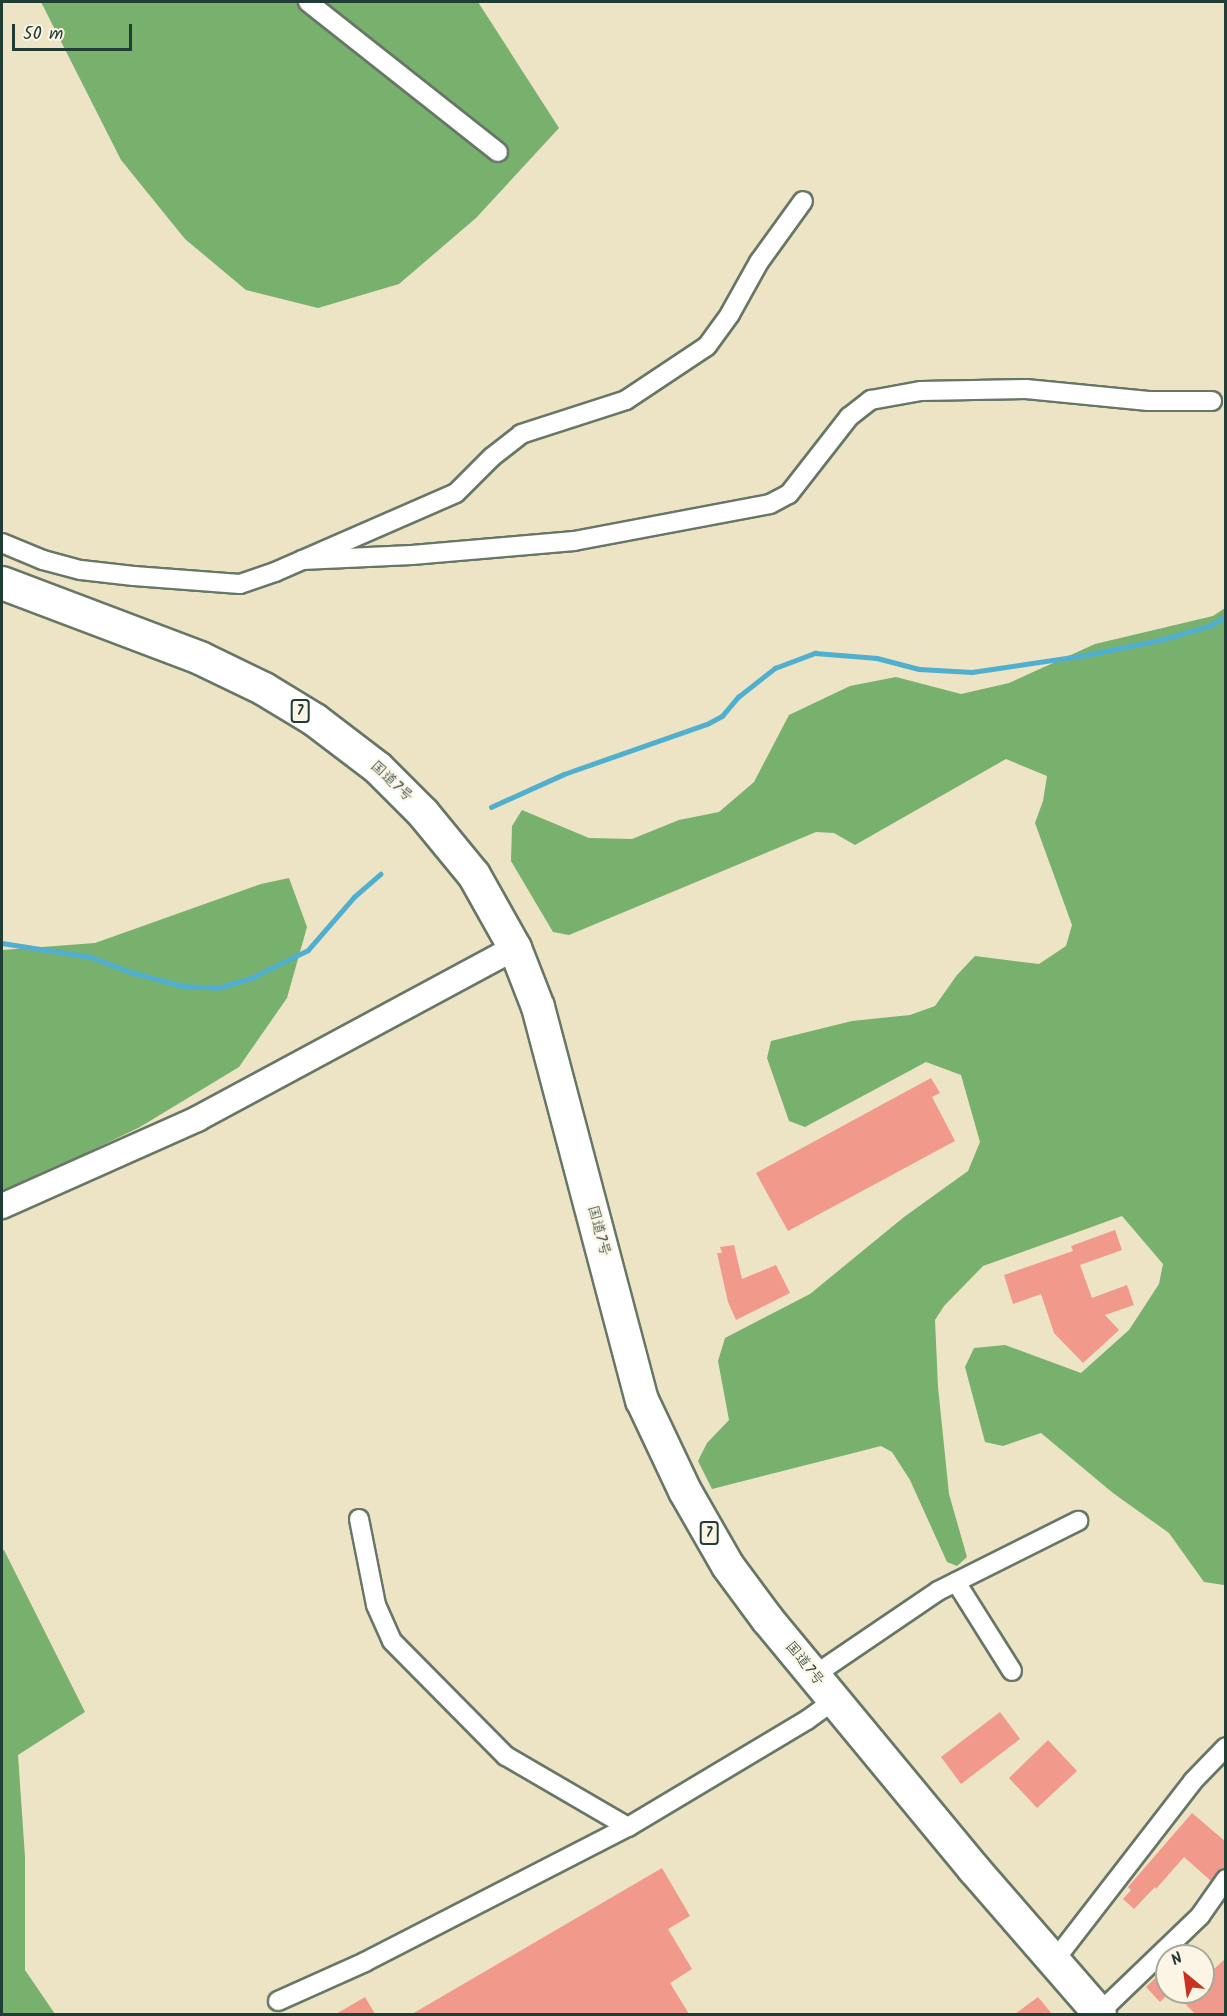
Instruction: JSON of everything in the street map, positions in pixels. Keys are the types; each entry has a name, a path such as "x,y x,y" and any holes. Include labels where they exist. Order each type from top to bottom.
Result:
{"highway":[{"name":"国道7号","path":"2,583 200,658 264,689 315,720 378,768 423,813 474,875 514,948 538,1007 642,1400 685,1491 728,1566 813,1676 1100,2014"}],"street":[{"path":"308,2 498,152"},
{"path":"2,543 43,560 81,570 180,581 240,584 303,560 456,493 492,457 521,434 626,400 707,346 730,314 759,262 803,201"},
{"path":"303,560 412,555 574,541 770,504 789,494 849,417 871,400 921,392 1026,389 1148,401 1212,401"},
{"path":"2,1206 23,1199 197,1119 514,948"},
{"path":"358,1519 376,1605 392,1641 506,1756 628,1827"},
{"path":"813,1676 938,1591 1078,1521"},
{"path":"956,1582 1012,1671"},
{"path":"278,2001 365,1962 628,1827 833,1701"},
{"path":"1054,1961 1193,1781 1226,1747"},
{"path":"1100,2014 1200,1916 1226,1879"}],"green space":[{"path":"41,2 478,2 559,128 476,218 399,284 318,308 246,290 185,239 121,160"},
{"path":"1225,608 1224,1585 1204,1582 1169,1533 1113,1493 1041,1433 1003,1446 985,1442 965,1367 974,1348 1005,1345 1081,1373 1129,1330 1159,1284 1163,1264 1122,1216 983,1266 944,1306 935,1320 938,1387 949,1494 967,1557 957,1566 947,1562 910,1480 892,1452 881,1446 712,1489 698,1461 707,1443 729,1420 718,1361 725,1338 810,1294 904,1217 968,1171 980,1142 961,1075 926,1062 805,1127 789,1121 767,1058 771,1041 852,1021 910,1015 935,1006 957,975 975,956 1039,964 1066,946 1072,925 1035,823 1043,801 1047,776 1006,759 855,845 834,833 816,832 569,935 553,932 511,861 512,826 522,810 589,838 632,839 679,820 719,812 754,782 789,715 850,686 896,677 961,694 1009,683 1095,644 1213,616"},
{"path":"289,878 307,927 287,998 239,1067 140,1127 2,1194 2,950 95,943 261,884"},
{"path":"2,1550 85,1712 18,1755 25,1857 25,1970 55,2014 2,2014"}],"building":[{"path":"931,1078 940,1093 932,1097 955,1141 788,1231 756,1173"},
{"path":"1115,1230 1122,1250 1080,1265 1092,1298 1127,1285 1134,1305 1105,1315 1119,1330 1083,1363 1054,1333 1041,1294 1013,1304 1004,1275 1073,1251 1071,1246"},
{"path":"734,1245 742,1279 776,1265 790,1293 736,1320 728,1302 717,1253 722,1253 720,1247"},
{"path":"1000,1712 1020,1739 961,1784 941,1757"},
{"path":"1048,1740 1077,1771 1037,1808 1009,1778"},
{"path":"1192,1813 1226,1842 1226,1867 1211,1881 1184,1857 1156,1889 1155,1887 1134,1909 1123,1899 1131,1890 1128,1887"},
{"path":"662,1868 690,1916 668,1929 692,1969 670,1983 689,2014 412,2014"},
{"path":"1226,1958 1226,2014 1195,2014 1185,2004 1215,2004 1215,1968"},
{"path":"1155,1978 1155,1997 1146,1987"},
{"path":"365,1997 375,2014 336,2014"},
{"path":"1038,1997 1052,2014 1015,2014"}],"waterway":[{"path":"491,807 564,774 707,724 722,716 738,697 775,668 815,653 877,658 919,669 972,672 1086,655 1160,640 1209,626 1226,616"},
{"path":"2,943 91,957 131,972 183,986 218,988 253,977 308,950 354,897 380,874"}]}
